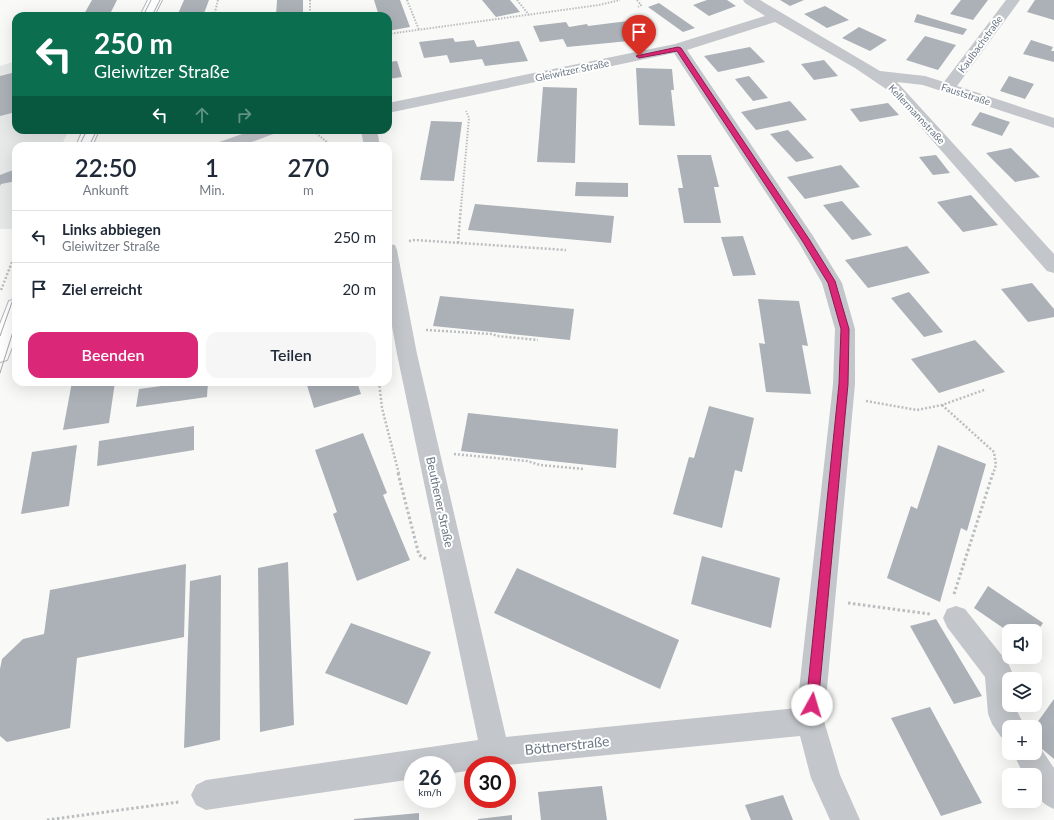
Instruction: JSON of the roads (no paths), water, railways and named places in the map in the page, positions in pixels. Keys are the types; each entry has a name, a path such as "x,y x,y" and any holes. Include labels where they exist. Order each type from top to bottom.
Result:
{"main road":[{"path":"149,12 155,0"},
{"path":"0,354 12,322"}],"street":[{"name":"Kellermannstraße","path":"750,0 776,17 877,75 895,88 1054,266"},
{"name":"Kaulbachstraße","path":"948,88 1013,0"},
{"name":"Gleiwitzer Straße","path":"392,107 678,48 776,17"},
{"path":"678,48 806,240 832,283 845,329 844,384 810,721 826,778 845,820"},
{"name":"Fauststraße","path":"877,75 906,78 948,88 1054,123"},
{"path":"236,142 259,134"},
{"name":"Beuthener Straße","path":"398,246 403,332 495,752"},
{"path":"956,618 998,672 1002,714 1006,720"},
{"name":"Böttnerstraße","path":"206,795 495,752 810,721"},
{"path":"1032,760 1054,794"}],"tram line":[{"path":"145,12 151,0"},
{"path":"154,12 160,0"},
{"path":"81,142 85,134"},
{"path":"91,142 95,134"},
{"path":"0,336 12,302"},
{"path":"0,373 12,335"}]}
